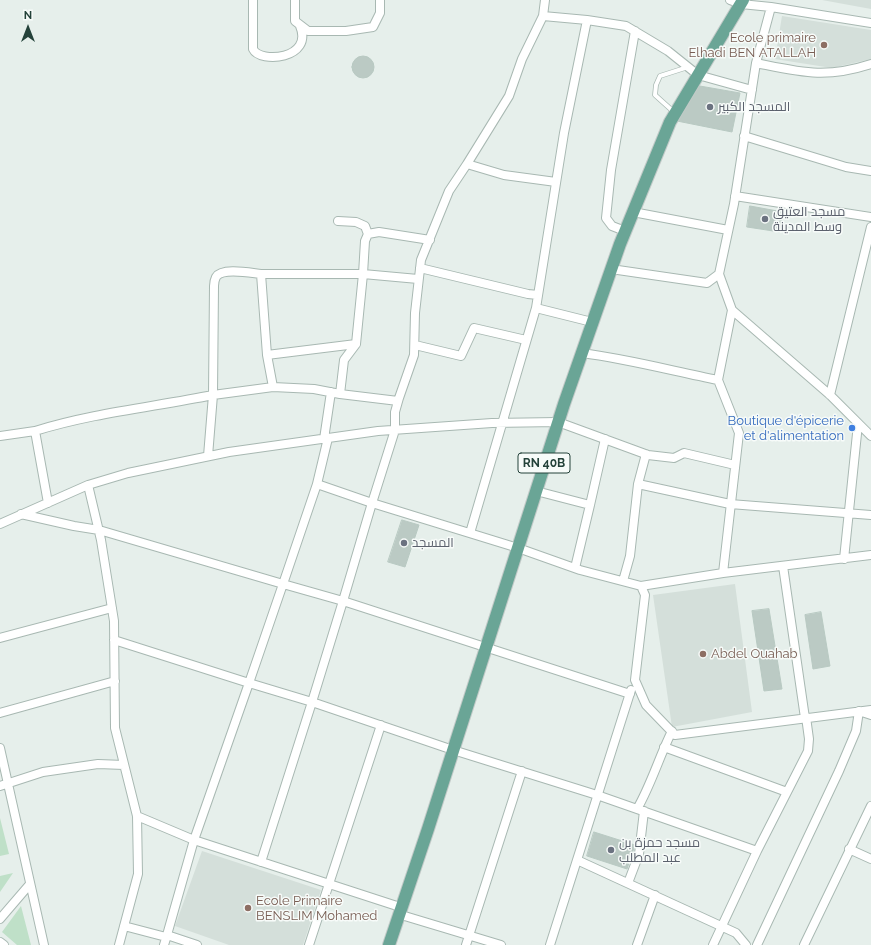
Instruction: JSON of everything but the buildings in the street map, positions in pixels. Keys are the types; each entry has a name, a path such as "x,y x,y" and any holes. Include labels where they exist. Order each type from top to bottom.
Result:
{"main road":[{"name":"RN 40B","path":"389,945 399,911 428,829 558,422 625,231 675,113 698,75 738,1"}],"street":[{"path":"253,0 253,49 257,54 263,57 281,57 301,46 304,34 296,22 295,0"},
{"path":"300,26 308,30 346,30 373,27 380,13 380,0"},
{"path":"260,862 312,702 395,430 395,412 414,355 415,313 421,260 449,191 509,96 522,59 543,16 546,0"},
{"path":"738,1 871,23"},
{"path":"771,7 756,64 735,196 719,274 732,310 830,395 871,436"},
{"path":"543,16 587,20 626,26 668,51 698,75 752,90"},
{"path":"470,533 501,423 536,308 556,182 587,20"},
{"path":"625,231 612,226 606,218 611,170 635,31"},
{"path":"756,64 806,73 825,74 855,69 871,64"},
{"path":"744,136 846,167 871,171"},
{"path":"467,164 504,175 556,182"},
{"path":"735,196 871,217"},
{"path":"633,212 728,230"},
{"path":"166,939 194,840 317,484 344,360 356,344 365,241 368,234 365,226 356,222 338,221"},
{"path":"830,395 871,226"},
{"path":"368,234 379,232 430,240"},
{"path":"420,268 528,294 538,295"},
{"path":"611,269 707,283 719,274"},
{"path":"208,456 213,395 214,286 216,277 220,273 233,271 261,274 363,274 418,279"},
{"path":"261,274 267,355 272,387"},
{"path":"536,308 592,322"},
{"path":"723,573 739,433 718,380 732,310"},
{"path":"415,345 462,356 474,328 526,340"},
{"path":"267,355 356,344"},
{"path":"582,353 617,358 666,370 718,380"},
{"path":"0,436 35,430 105,413 272,387 314,389 398,401"},
{"path":"0,524 88,485 161,465 208,456 326,438 395,430 501,423 558,422 646,454 674,458 684,453 735,465"},
{"path":"844,559 858,424"},
{"path":"35,430 48,503"},
{"path":"575,568 605,439"},
{"path":"623,581 630,556 638,484 646,454"},
{"path":"317,484 372,503 518,548 575,568 641,586 723,573 871,556"},
{"path":"638,484 730,504 871,515"},
{"path":"88,485 99,530 112,608 115,728 137,816 138,874 119,945"},
{"path":"536,491 590,505"},
{"path":"21,514 99,530 343,601 485,649 630,694"},
{"path":"713,945 757,851 808,751 809,739 783,566"},
{"path":"550,945 635,680 645,595 641,586"},
{"path":"0,638 112,608"},
{"path":"114,640 312,702 453,750 597,795 757,851"},
{"path":"635,680 646,705 675,734 871,710"},
{"path":"0,713 115,681"},
{"path":"859,711 871,715"},
{"path":"757,945 839,771 856,731 859,711"},
{"path":"309,945 381,726"},
{"path":"628,883 639,854 640,810 664,747 672,732"},
{"path":"664,747 787,792"},
{"path":"0,748 4,785 30,884 44,945"},
{"path":"4,785 44,772 98,764 124,765"},
{"path":"466,945 522,772"},
{"path":"804,945 871,806"},
{"path":"137,816 194,840 330,884 399,911 501,945"},
{"path":"849,849 871,859"},
{"path":"577,860 736,933 746,945"},
{"path":"0,919 30,884"},
{"path":"637,945 654,895"},
{"path":"124,926 166,939 197,945"},
{"path":"0,942 4,945"}],"lane":[{"path":"675,113 655,95 656,85 660,76 688,67"}],"shaded area":[{"path":"822,0 871,0 871,9"},
{"name":"Ecole primaire Elhadi BEN ATALLAH","path":"782,16 871,30 871,59 832,68 775,59"},
{"name":"Abdel Ouahab","path":"735,584 752,712 672,727 653,595"},
{"name":"Ecole Primaire BENSLIM Mohamed","path":"202,851 321,890 303,945 229,945 175,926"}],"green space":[{"path":"0,818 9,854 0,856"},
{"path":"13,873 0,892 0,876"},
{"path":"21,906 31,945 17,945 2,932"}],"place":[{"name":"Ecole primaire Elhadi BEN ATALLAH","path":"824,45"},
{"name":"المسجد الكبير","path":"710,107"},
{"name":"مسجد العتيق وسط المدينة","path":"765,219"},
{"name":"Boutique d'épicerie et d'alimentation","path":"852,428"},
{"name":"المسجد","path":"404,543"},
{"name":"Abdel Ouahab","path":"703,654"},
{"name":"مسجد حمزة بن عبد المطلب","path":"611,850"},
{"name":"Ecole Primaire BENSLIM Mohamed","path":"248,908"}]}
